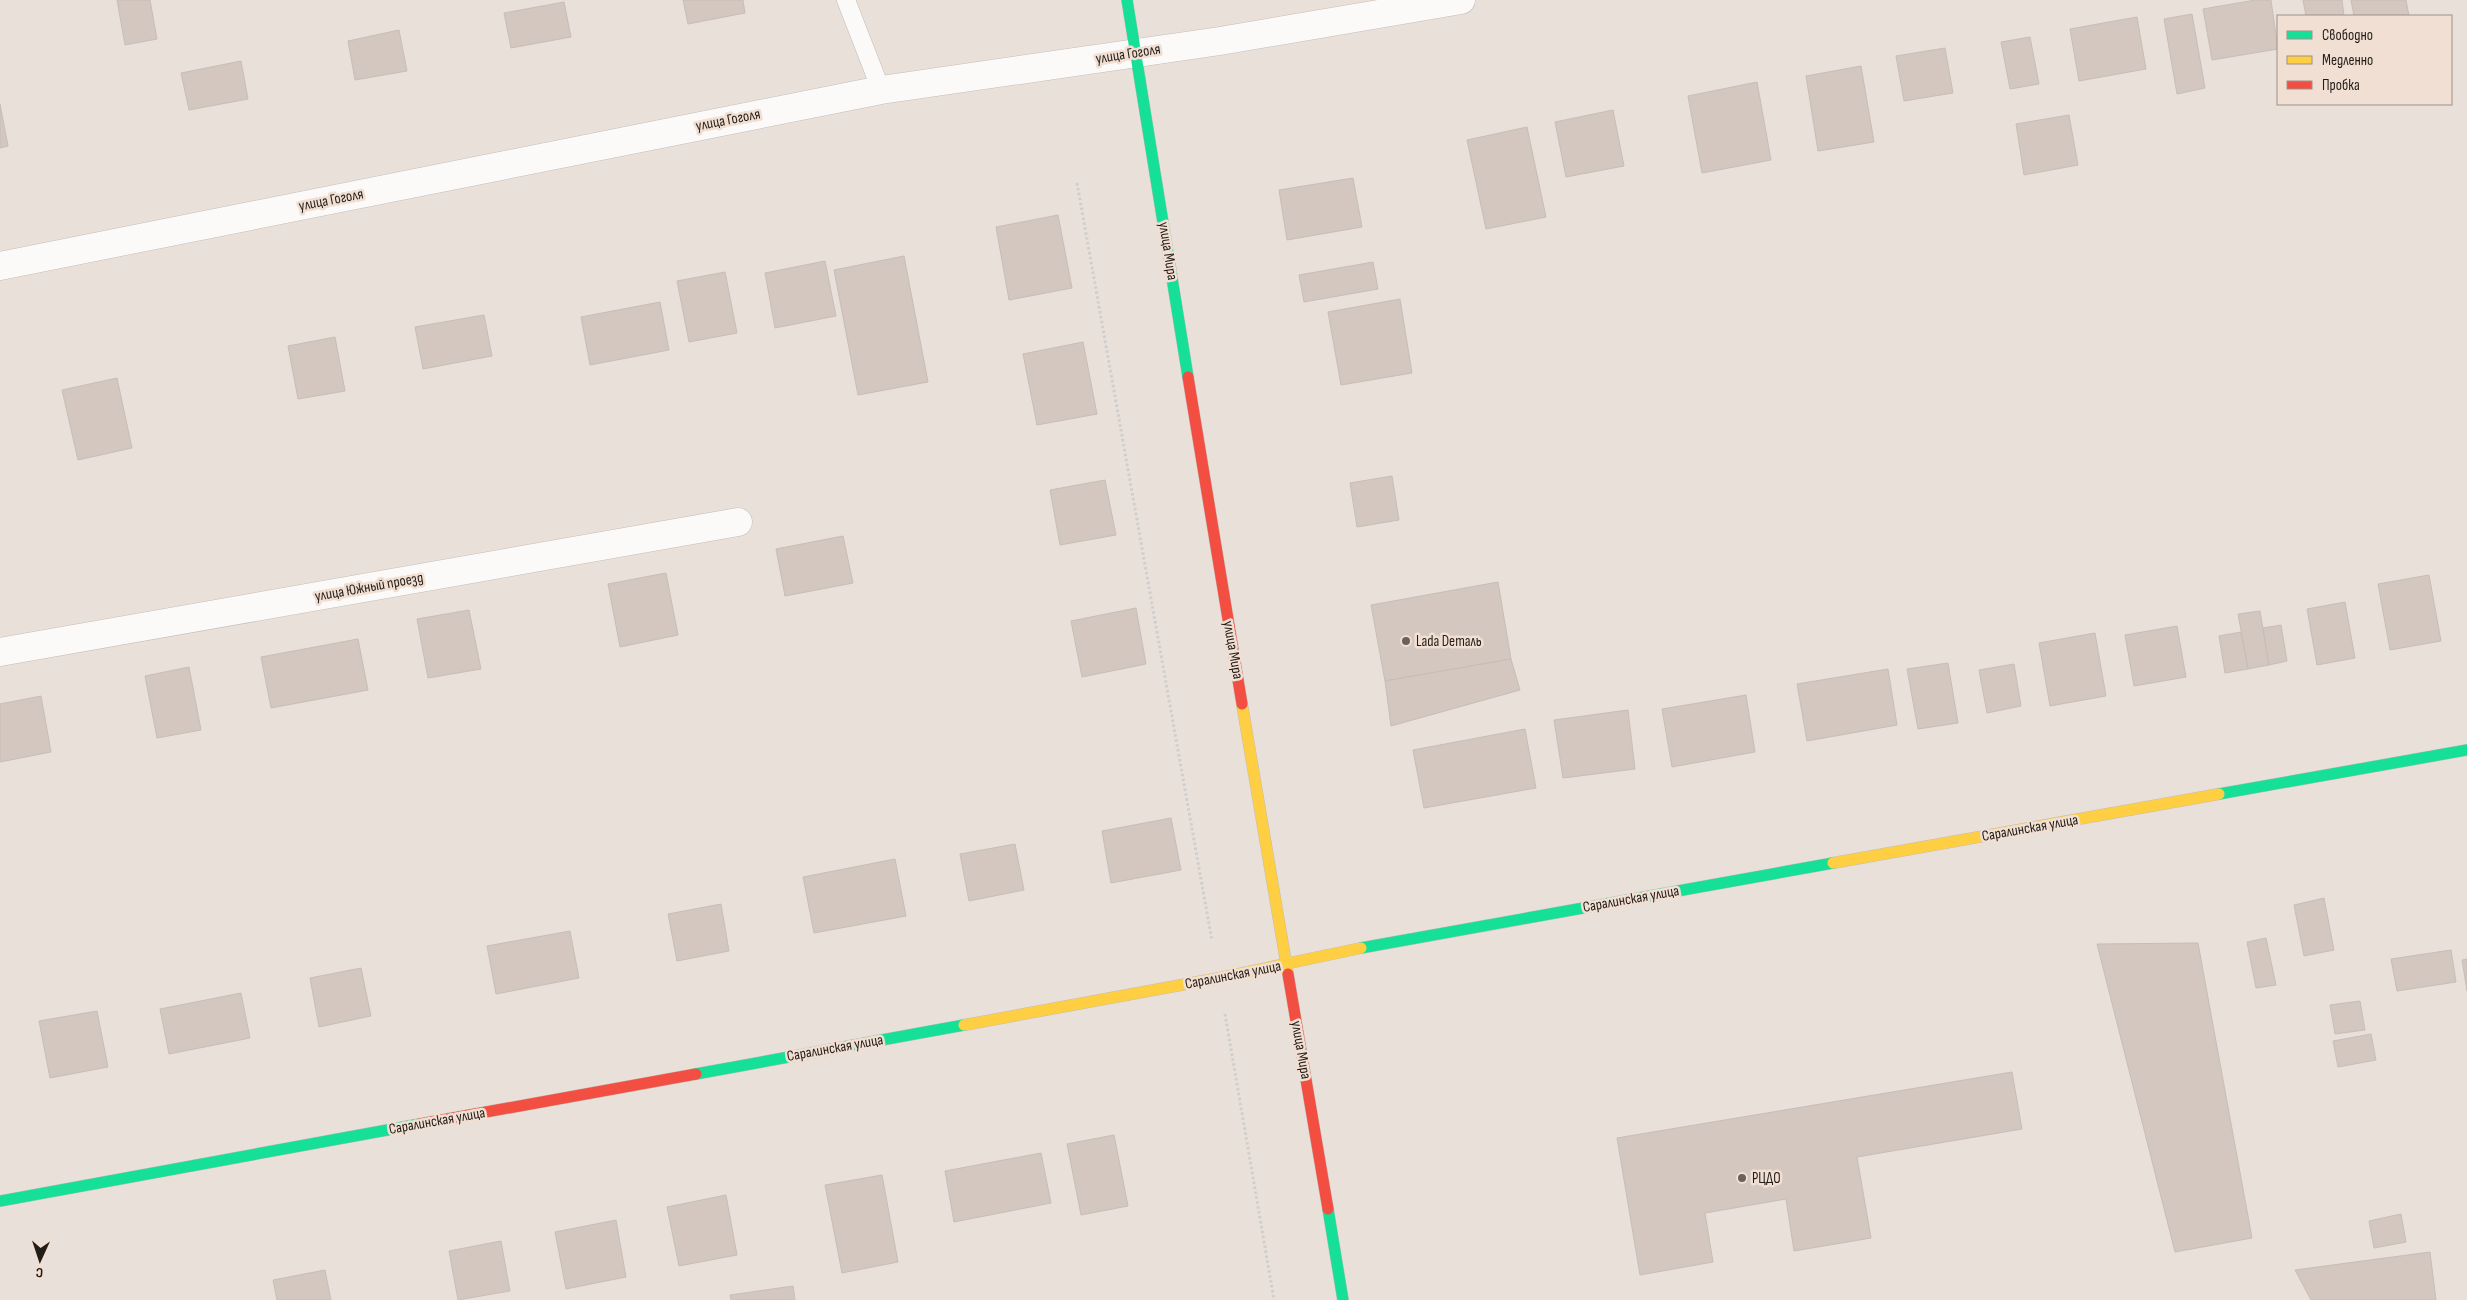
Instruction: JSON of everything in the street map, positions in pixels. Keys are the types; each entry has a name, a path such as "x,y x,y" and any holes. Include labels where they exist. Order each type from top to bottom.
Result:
{"street":[{"name":"улица Мира","path":"1127,0 1343,1300"},
{"name":"улица Гоголя","path":"0,266 881,90 1220,41 1461,0"},
{"name":"улица Южный проезд","path":"0,652 738,522"},
{"name":"Саралинская улица","path":"0,1201 1218,978 1390,942 2467,750"}],"lane":[{"path":"846,0 881,90"}],"path":[{"path":"1077,184 1274,1300"}],"building":[{"path":"117,0 150,0 157,39 125,45"},
{"path":"683,0 743,0 745,13 688,24"},
{"path":"2255,0 2271,0 2277,49 2212,60 2203,9"},
{"path":"2303,0 2342,0 2344,15 2306,15"},
{"path":"2351,0 2406,0 2409,15 2354,15"},
{"path":"564,2 571,37 511,48 504,13"},
{"path":"2192,14 2205,88 2177,94 2164,19"},
{"path":"2137,17 2146,69 2079,81 2070,29"},
{"path":"399,30 407,71 355,80 348,41"},
{"path":"2030,37 2039,84 2010,89 2001,42"},
{"path":"1945,48 1953,93 1904,101 1896,56"},
{"path":"241,61 248,99 189,110 181,73"},
{"path":"1861,66 1874,142 1818,151 1806,76"},
{"path":"1757,82 1771,160 1702,173 1688,96"},
{"path":"0,104 8,146 0,148"},
{"path":"1613,110 1624,166 1566,177 1555,122"},
{"path":"2069,115 2078,165 2024,175 2016,124"},
{"path":"1527,127 1546,217 1486,229 1467,140"},
{"path":"1353,178 1362,227 1287,240 1279,190"},
{"path":"1058,215 1072,288 1009,300 996,227"},
{"path":"904,256 928,382 858,395 834,270"},
{"path":"825,261 836,316 775,328 765,273"},
{"path":"1373,262 1378,289 1304,302 1299,275"},
{"path":"725,272 737,333 689,342 677,281"},
{"path":"1400,299 1412,373 1341,385 1328,312"},
{"path":"660,302 669,350 590,365 581,317"},
{"path":"484,315 492,356 423,369 415,327"},
{"path":"335,337 345,391 298,399 288,346"},
{"path":"1083,342 1097,414 1037,425 1023,354"},
{"path":"117,378 132,448 78,460 62,390"},
{"path":"1392,476 1399,520 1357,527 1350,483"},
{"path":"1105,480 1116,535 1060,545 1050,490"},
{"path":"843,536 853,583 785,596 776,549"},
{"path":"666,573 678,635 620,647 608,584"},
{"path":"2429,575 2441,641 2390,650 2378,584"},
{"path":"1498,582 1511,659 1385,681 1371,605"},
{"path":"2345,602 2355,658 2317,665 2307,609"},
{"path":"1136,608 1146,664 1082,677 1071,621"},
{"path":"469,610 481,669 428,678 417,619"},
{"path":"2260,611 2269,665 2248,669 2238,614"},
{"path":"2281,625 2287,661 2269,665 2263,628"},
{"path":"2177,626 2186,677 2134,686 2125,635"},
{"path":"2241,632 2248,669 2225,673 2219,636"},
{"path":"2095,633 2106,696 2050,706 2039,643"},
{"path":"358,639 368,690 271,708 261,657"},
{"path":"1511,659 1520,690 1391,726 1385,681"},
{"path":"1948,663 1958,723 1918,729 1907,669"},
{"path":"2014,664 2021,706 1987,713 1979,670"},
{"path":"189,667 201,730 157,738 145,676"},
{"path":"1888,669 1897,725 1807,741 1797,684"},
{"path":"1746,695 1755,752 1672,767 1662,709"},
{"path":"41,696 51,752 0,762 0,704"},
{"path":"1628,710 1635,769 1563,778 1554,720"},
{"path":"1525,729 1536,788 1424,808 1413,750"},
{"path":"1171,818 1181,870 1111,883 1102,831"},
{"path":"1015,844 1024,890 969,901 960,854"},
{"path":"895,859 906,916 814,933 803,877"},
{"path":"2324,898 2334,950 2304,956 2294,905"},
{"path":"721,904 729,951 677,961 668,914"},
{"path":"570,931 579,978 496,994 487,946"},
{"path":"2266,938 2276,985 2256,988 2247,942"},
{"path":"2198,943 2252,1238 2175,1252 2097,944"},
{"path":"2451,950 2456,982 2397,991 2391,959"},
{"path":"2467,959 2467,991 2462,960"},
{"path":"361,968 371,1016 319,1027 310,978"},
{"path":"241,993 250,1038 169,1054 160,1009"},
{"path":"2360,1001 2365,1030 2335,1034 2330,1005"},
{"path":"97,1011 108,1067 50,1078 39,1021"},
{"path":"2371,1034 2376,1060 2338,1067 2333,1041"},
{"name":"РЦДО","path":"2012,1072 2022,1129 1857,1157 1871,1238 1794,1251 1786,1199 1705,1213 1713,1262 1640,1275 1617,1138"},
{"path":"1114,1135 1128,1206 1081,1215 1067,1144"},
{"path":"1041,1153 1051,1203 954,1222 945,1171"},
{"path":"882,1175 898,1262 842,1273 825,1185"},
{"path":"726,1195 737,1255 679,1266 667,1207"},
{"path":"2401,1214 2406,1242 2374,1248 2369,1221"},
{"path":"616,1220 626,1277 566,1289 555,1232"},
{"path":"501,1241 510,1291 458,1300 449,1251"},
{"path":"2430,1252 2436,1300 2311,1300 2295,1270"},
{"path":"325,1270 331,1300 277,1300 273,1280"},
{"path":"793,1286 795,1300 731,1300 730,1295"}],"traffic: fast":[{"path":"1127,0 1188,377"},
{"path":"2219,794 2467,750"},
{"path":"1361,948 1833,863"},
{"path":"696,1074 964,1025"},
{"path":"0,1201 420,1124"},
{"path":"1328,1209 1343,1300"}],"traffic: slow":[{"path":"1242,704 1288,974"},
{"path":"1833,863 2219,794"},
{"path":"964,1025 1219,978 1361,948"}],"traffic: jam":[{"path":"1188,377 1242,704"},
{"path":"1288,974 1328,1209"},
{"path":"420,1124 696,1074"}],"place":[{"name":"Lada Dеталь","path":"1406,641"},
{"name":"РЦДО","path":"1742,1178"}]}
